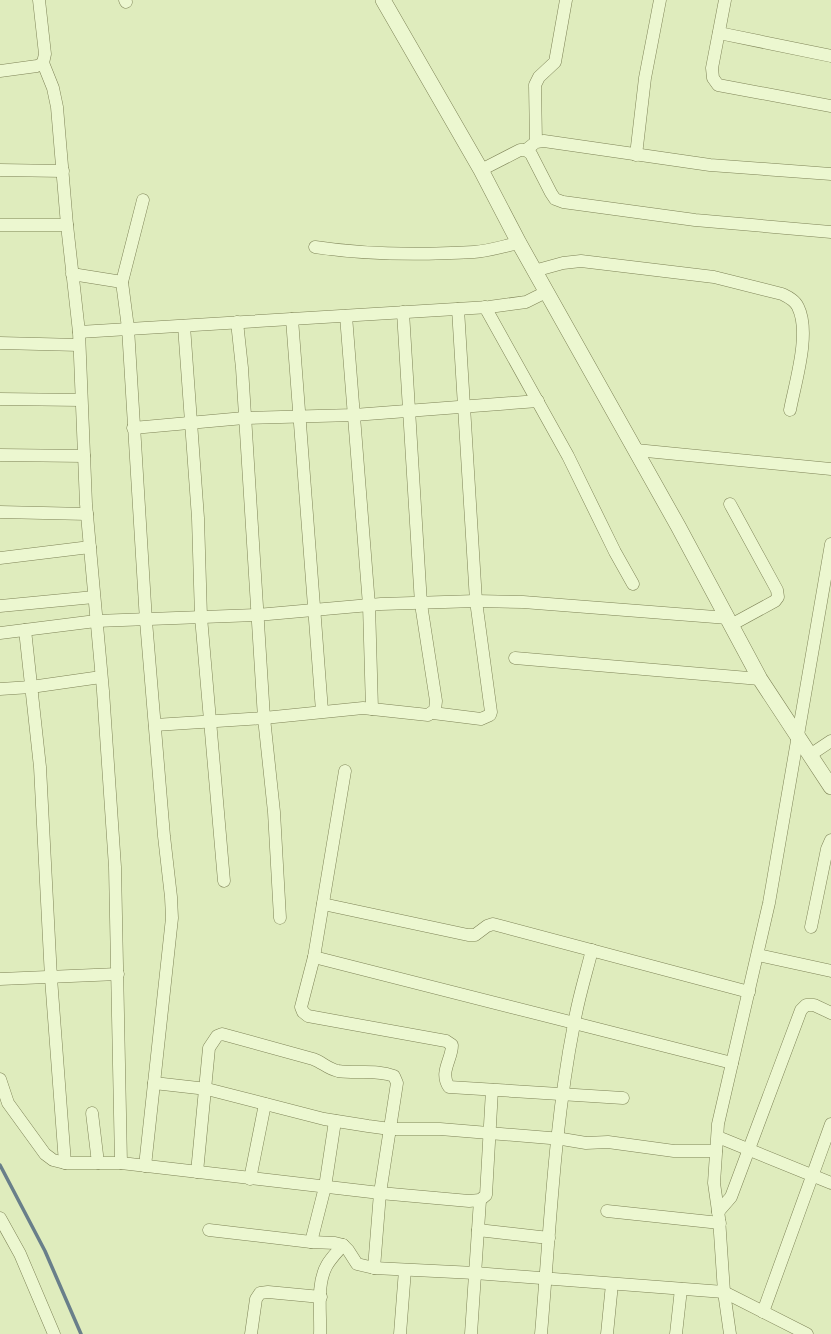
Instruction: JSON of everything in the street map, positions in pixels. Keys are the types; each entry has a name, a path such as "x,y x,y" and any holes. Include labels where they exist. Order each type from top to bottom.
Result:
{"street":[{"path":"39,0 45,54 43,63 53,88 57,106 67,225 79,332 87,514 102,677 114,867 118,974 121,1164"},
{"path":"383,0 481,170 534,272 636,450 730,621 760,679 831,787"},
{"path":"536,142 535,85 539,77 555,62 566,0"},
{"path":"636,155 645,78 660,0"},
{"path":"725,0 712,68 713,78 718,85 831,106"},
{"path":"718,33 831,56"},
{"path":"0,71 37,66 43,63"},
{"path":"481,170 520,150 526,150 536,142 710,165 831,174"},
{"path":"526,150 531,154 551,194 555,199 563,202 695,220 831,232"},
{"path":"0,170 63,171"},
{"path":"143,200 122,282 128,328 146,621 172,918 145,1166"},
{"path":"0,225 67,225"},
{"path":"315,247 350,252 380,253 475,252 519,243"},
{"path":"534,272 572,261 581,261 714,277 782,294 791,298 798,307 803,326 803,344 790,410"},
{"path":"72,274 122,282"},
{"path":"79,332 485,307 526,302 546,292"},
{"path":"485,307 568,456 615,552 633,584"},
{"path":"155,724 264,718 322,711 372,709 428,715 433,713 481,719 490,715 476,601 458,309"},
{"path":"403,312 421,604 436,700 435,710 433,713"},
{"path":"346,316 369,605 372,709"},
{"path":"292,319 322,711"},
{"path":"237,322 242,368 264,718 274,812 280,918"},
{"path":"184,326 198,518 201,617 224,881"},
{"path":"0,343 79,345"},
{"path":"0,399 81,400"},
{"path":"133,428 191,424 244,418 354,415 538,401"},
{"path":"636,450 831,469"},
{"path":"0,455 84,456"},
{"path":"0,633 96,621 146,621 257,615 369,605 476,601 522,602 730,621 775,601 778,597 777,590 730,504"},
{"path":"0,512 87,514"},
{"path":"730,1334 724,1292 719,1218 714,1183 718,1124 769,903 797,735 829,567 831,544"},
{"path":"0,558 90,547"},
{"path":"0,606 94,597"},
{"path":"26,630 40,767 51,978 65,1163"},
{"path":"515,658 760,679"},
{"path":"0,689 102,677"},
{"path":"810,755 831,742"},
{"path":"345,771 314,957 301,1006 303,1012 308,1016 446,1042 452,1045 452,1050 445,1068 444,1080 449,1087 623,1098"},
{"path":"811,927 827,849 831,840"},
{"path":"323,904 468,935 474,935 487,926 494,924 749,992"},
{"path":"541,1334 557,1139 574,1023 592,950"},
{"path":"758,955 831,971"},
{"path":"314,957 732,1063"},
{"path":"0,980 118,974"},
{"path":"719,1218 731,1197 801,1010 806,1005 814,1005 831,1013"},
{"path":"198,1172 207,1089 209,1048 217,1036 222,1034 313,1059 338,1071 386,1073 394,1076 397,1083 380,1193 374,1268"},
{"path":"0,1079 8,1103 45,1154 53,1160 65,1163 98,1163 145,1166 380,1193 480,1200 486,1195 487,1187 488,1133 492,1090"},
{"path":"154,1083 207,1089 335,1121 390,1129 440,1129 557,1139 586,1143 608,1142 674,1151 716,1151"},
{"path":"250,1179 265,1104"},
{"path":"92,1113 98,1163"},
{"path":"311,1242 325,1187 335,1121"},
{"path":"763,1312 831,1124"},
{"path":"718,1137 831,1183"},
{"path":"470,1334 480,1200"},
{"path":"607,1211 719,1218"},
{"path":"0,1218 20,1254 54,1334"},
{"path":"210,1230 311,1242 335,1243 343,1245 357,1264 374,1268 475,1273 724,1292 807,1334"},
{"path":"478,1230 549,1238"},
{"path":"320,1334 322,1284 327,1265 343,1245"},
{"path":"400,1334 405,1270"},
{"path":"607,1334 612,1284"},
{"path":"676,1334 681,1289"},
{"path":"251,1334 256,1299 260,1293 268,1292 321,1297"}],"waterway":[{"path":"0,1165 45,1251 81,1334"}]}
